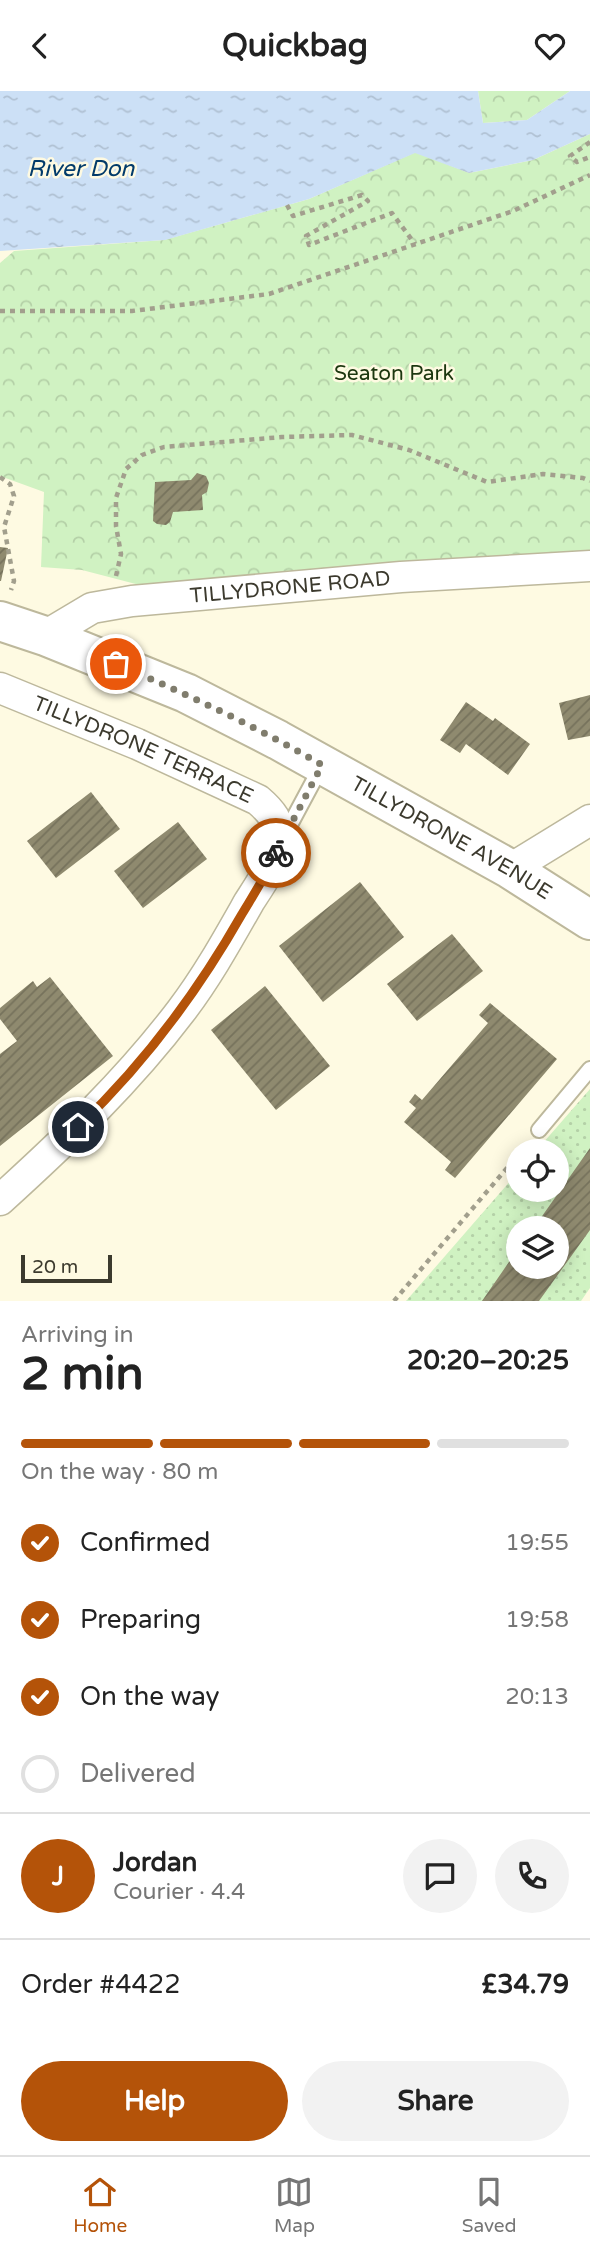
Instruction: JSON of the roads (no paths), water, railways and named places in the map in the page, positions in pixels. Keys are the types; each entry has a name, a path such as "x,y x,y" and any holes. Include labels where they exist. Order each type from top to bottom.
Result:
{"main road":[{"path":"1,621 45,636"},
{"name":"TILLYDRONE AVENUE","path":"45,636 186,693 278,740 510,869 590,920"}],"street":[{"name":"TILLYDRONE ROAD","path":"45,636 92,608 132,601 401,577 590,566"},
{"name":"TILLYDRONE TERRACE","path":"0,688 91,724 258,800 271,812 279,834"},
{"path":"510,869 590,820"},
{"path":"0,1200 93,1112 167,1028 211,967 257,889 279,834"}],"lane":[{"path":"279,834 322,765"},
{"path":"539,1130 590,1069"}],"water":[{"name":"River Don","path":"0,91 478,91 483,123 527,120 570,91 590,91 590,134 533,160 469,173 415,153 309,199 165,240 0,251"}],"park label":[{"name":"Seaton Park","path":"394,373"}]}
